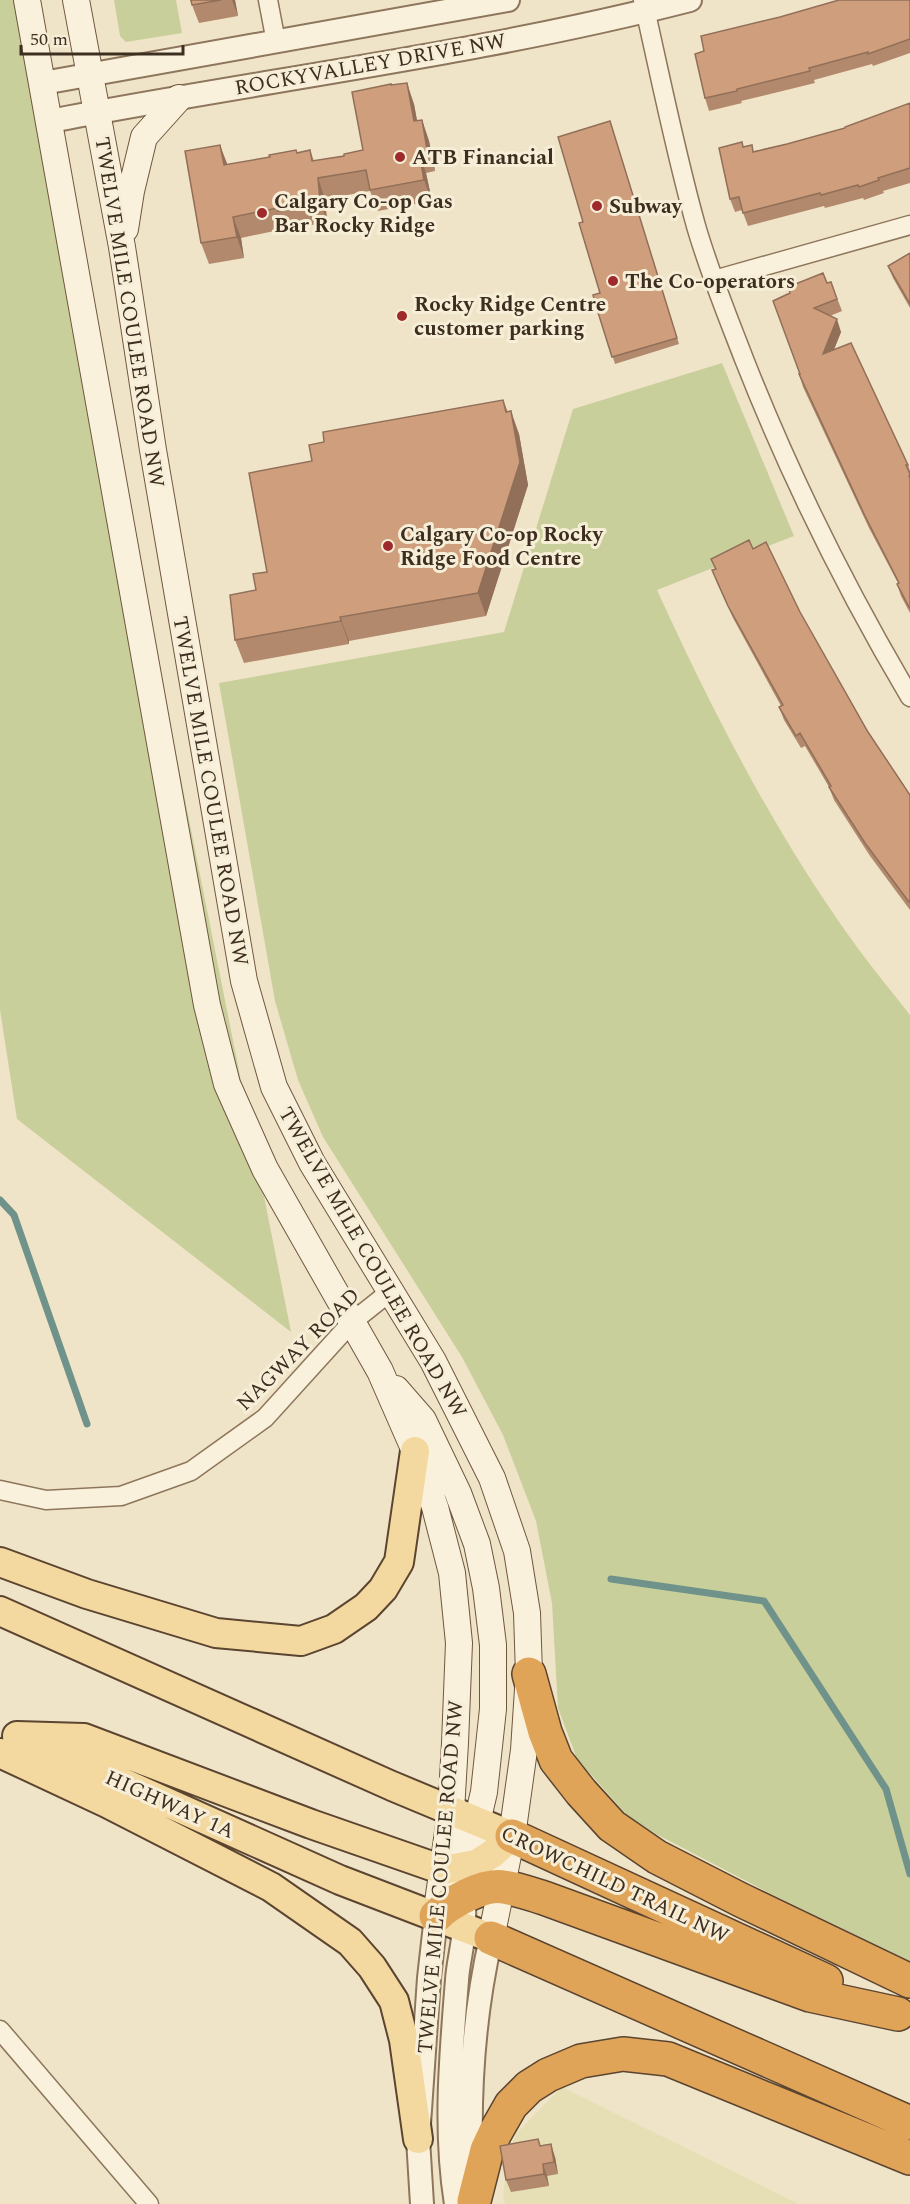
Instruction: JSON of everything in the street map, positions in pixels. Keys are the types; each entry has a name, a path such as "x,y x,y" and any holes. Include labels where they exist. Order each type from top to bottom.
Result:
{"highway":[{"path":"529,1674 545,1732 556,1760 580,1792 612,1826 657,1857 910,1981"},
{"name":"CROWCHILD TRAIL NW","path":"512,1836 904,2016"},
{"path":"468,1895 544,1898 810,1995 904,2016"},
{"path":"468,1895 910,2123"},
{"path":"468,2203 495,2133 511,2105 529,2087 548,2075 581,2061 623,2054 668,2059 910,2158"}],"main road":[{"name":"TWELVE MILE COULEE ROAD NW","path":"27,0 207,1005 227,1084 265,1168 380,1371 415,1450 435,1507 452,1573 459,1643 451,1811 468,1895"},
{"name":"TWELVE MILE COULEE ROAD NW","path":"76,0 122,247 155,462 244,981 274,1087 312,1163 433,1361 492,1478 517,1551 527,1613 529,1674 524,1750 512,1836"},
{"path":"122,247 131,191 144,137 179,98"},
{"path":"380,1371 423,1420 462,1504 477,1544 486,1588 493,1645 493,1709 484,1792 477,1822 468,1895"},
{"path":"0,1562 87,1594 216,1633 301,1641 334,1629 366,1607 382,1589 399,1562 415,1450"},
{"name":"CROWCHILD TRAIL NW","path":"0,1611 512,1836"},
{"path":"6,1739 84,1738 322,1828 468,1895"},
{"path":"6,1739 107,1803 271,1887 350,1942 372,1967 394,2001 404,2040 418,2139"},
{"name":"HIGHWAY 1A","path":"6,1739 340,1880 468,1895"},
{"path":"468,1895 492,1854 512,1836"}],"street":[{"path":"268,0 276,42"},
{"name":"ROCKYVALLEY DRIVE NW","path":"50,121 497,42 644,6 690,0"},
{"name":"ROCKYVALLEY DRIVE NW","path":"43,83 495,1"},
{"path":"644,6 675,146 697,227 714,280 774,436 851,594 910,697"},
{"path":"714,280 910,225"},
{"name":"NAGWAY ROAD","path":"0,1490 46,1500 120,1496 190,1471 265,1418 352,1322 391,1291"},
{"name":"TWELVE MILE COULEE ROAD NW","path":"422,2204 418,2139 429,1978 468,1895"},
{"name":"TWELVE MILE COULEE ROAD NW","path":"468,1895 482,1977 471,2075 468,2203"},
{"path":"0,2030 149,2204"}],"shaded area":[{"path":"562,2087 799,2204 505,2204 503,2195 510,2149 517,2133"}],"green space":[{"path":"0,0 26,0 291,1332 17,1119 0,1010"},
{"path":"114,0 176,0 182,33 126,42 120,36"},
{"path":"722,363 794,536 657,590 699,680 745,768 794,853 849,936 910,1015 910,1961 771,1894 656,1834 627,1815 577,1759 558,1708 552,1603 536,1521 503,1435 462,1357 323,1137 298,1080 275,1001 219,683 504,632 573,409"}],"building":[{"path":"191,0 221,0 192,5"},
{"path":"839,0 910,0 910,39 868,54 868,52 809,68 810,71 705,98 695,54 704,51 701,36"},
{"path":"407,83 414,121 422,120 427,150 419,152 424,180 370,190 366,170 318,178 320,201 278,211 277,208 233,217 237,237 201,243 185,151 220,145 224,165 296,150 297,153 310,150 312,161 344,156 344,154 363,150 352,92"},
{"path":"910,103 910,168 878,178 879,180 859,187 858,185 821,195 820,193 743,213 739,197 730,199 719,148 742,142 743,147 752,145 753,152 787,144 845,128"},
{"path":"610,121 677,338 612,357 593,295 600,293 579,223 583,222 558,137"},
{"path":"910,253 910,304 888,266"},
{"path":"823,273 827,283 831,282 837,299 814,308 837,319 823,354 851,343 908,465 906,465 910,474 910,609 799,374 773,301 790,293 788,287"},
{"name":"Calgary Co-op Rocky Ridge Food Centre","path":"503,400 506,412 511,411 520,462 478,593 340,617 341,621 235,640 230,595 256,590 253,574 267,572 249,473 312,461 309,445 324,442 323,432"},
{"path":"749,540 753,549 766,542 800,612 868,732 910,795 910,902 865,843 829,787 831,786 800,733 796,736 779,707 783,705 728,606 712,570 716,569 711,559"},
{"path":"538,2139 540,2146 551,2144 554,2162 543,2164 544,2174 506,2180 500,2146"}],"waterway":[{"path":"0,1200 14,1215 87,1424"},
{"path":"611,1579 764,1601 886,1789 910,1874"}],"place":[{"name":"ATB Financial","path":"400,157"},
{"name":"Subway","path":"597,206"},
{"name":"Calgary Co-op Gas Bar Rocky Ridge","path":"262,213"},
{"name":"The Co-operators","path":"613,281"},
{"name":"Rocky Ridge Centre customer parking","path":"402,316"},
{"name":"Calgary Co-op Rocky Ridge Food Centre","path":"388,546"}]}
